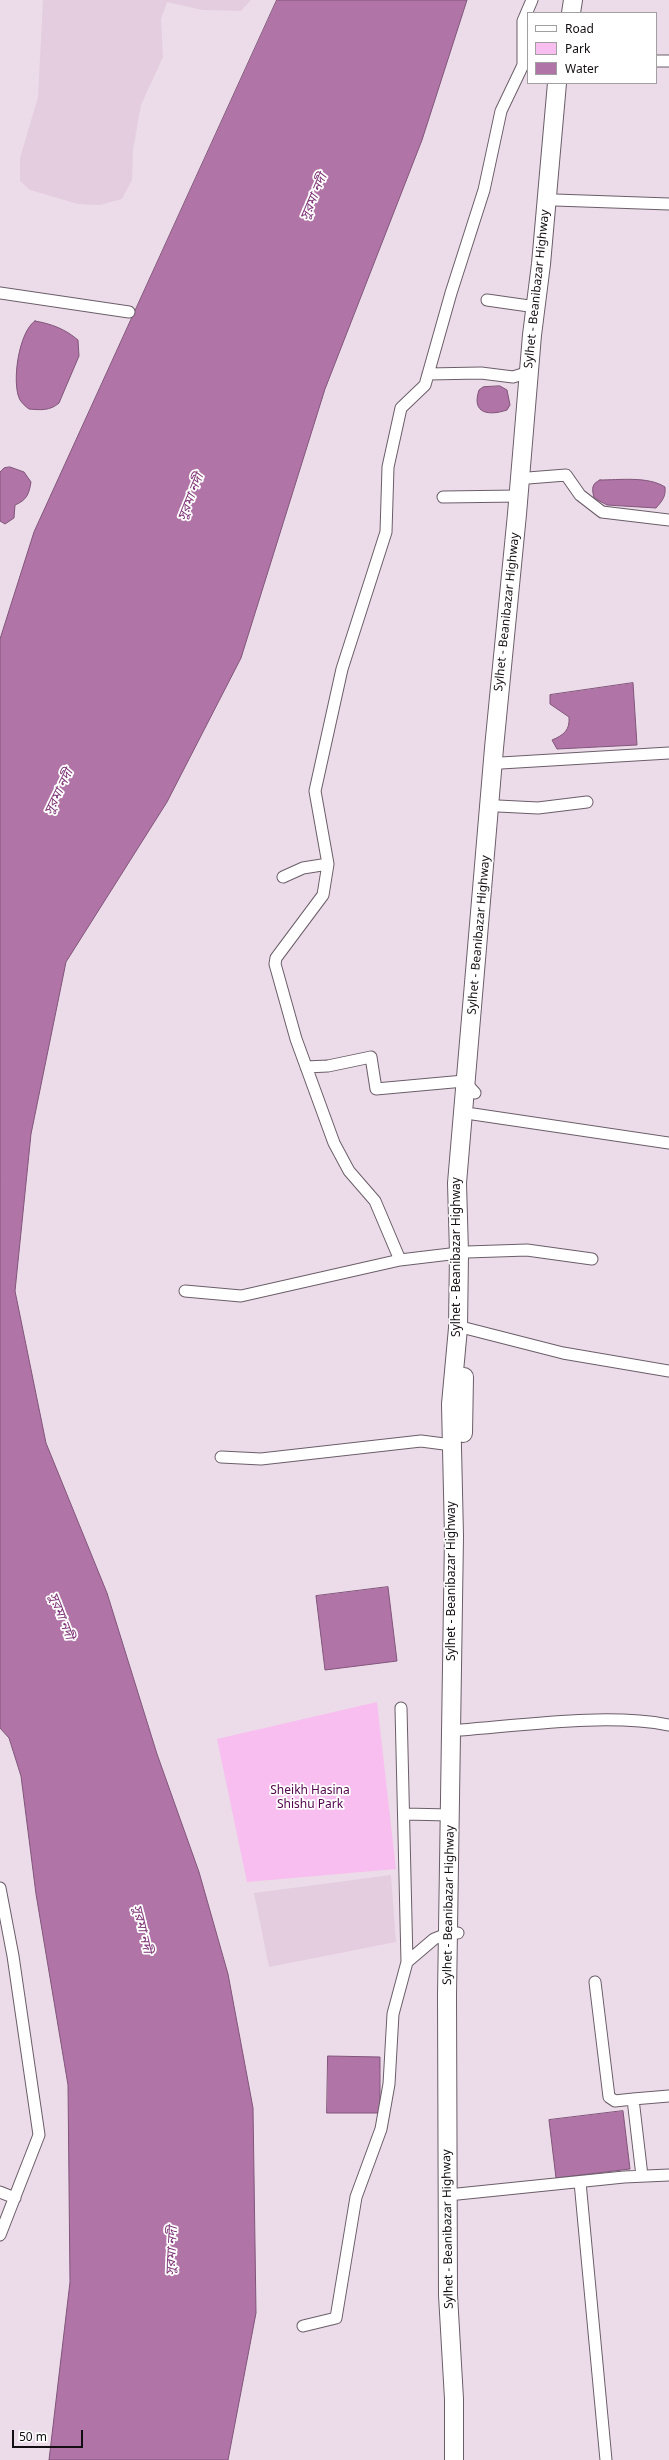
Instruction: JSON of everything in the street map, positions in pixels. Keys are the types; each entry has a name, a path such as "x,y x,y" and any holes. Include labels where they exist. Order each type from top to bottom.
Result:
{"main road":[{"path":"564,12 566,0"},
{"path":"571,12 573,0"},
{"name":"Sylhet - Beanibazar Highway","path":"454,1933 450,1815 454,1536 451,1404 458,1328 473,1114 469,1087 470,1032 494,748 557,84"},
{"name":"Sylhet - Beanibazar Highway","path":"463,2460 452,2275 452,2041 461,1730 465,1328 463,1253 457,1183 469,1087 498,806 528,478 553,248 564,84"},
{"name":"Sylhet - Beanibazar Highway","path":"454,2460 459,2400"}],"street":[{"path":"400,1260 375,1201 349,1170 334,1144 306,1067 275,964 276,958 323,895 328,864 315,791 342,669 386,532 388,467 401,408 425,385 484,190 501,111 524,65 523,21 532,0"},
{"path":"657,61 669,61"},
{"path":"555,200 669,204"},
{"path":"0,293 129,312"},
{"path":"487,300 536,307"},
{"path":"428,374 481,373 513,377 529,372"},
{"path":"528,478 566,475 580,495 602,512 669,520"},
{"path":"443,497 518,496"},
{"path":"501,763 669,753"},
{"path":"498,806 538,808 587,802"},
{"path":"284,877 303,868 328,864"},
{"path":"306,1067 328,1066 371,1057 376,1089 469,1087"},
{"path":"473,1114 669,1143"},
{"path":"185,1291 241,1296 400,1260 463,1253 527,1250 592,1259"},
{"path":"465,1328 563,1353 669,1371"},
{"path":"221,1457 261,1459 421,1441 452,1445"},
{"path":"303,2326 336,2318 356,2197 381,2129 389,2084 393,2014 407,1962 401,1708"},
{"path":"461,1730 550,1723 645,1720 669,1725"},
{"path":"404,1814 450,1815"},
{"path":"0,1888 1,1906 13,1956 39,2135 0,2235"},
{"path":"407,1962 434,1939 454,1933"},
{"path":"595,1982 610,2097 615,2101 669,2096"},
{"path":"633,2099 642,2176"},
{"path":"452,2195 642,2176 669,2175"},
{"path":"580,2182 606,2460"},
{"path":"0,2192 15,2198"}],"shaded area":[{"path":"43,0 251,0 241,11 202,10 167,2 161,19 163,57 141,105 133,150 132,180 122,199 100,205 78,204 30,190 20,181 20,158 38,97"},
{"path":"391,1875 396,1942 269,1967 254,1893"}],"green space":[{"name":"Sheikh Hasina Shishu Park","path":"377,1702 396,1869 247,1882 217,1739"}],"water":[{"name":"সুরমা নদী","path":"277,0 467,0 422,140 325,389 241,658 167,802 66,962 31,1134 15,1291 46,1443 107,1593 157,1754 199,1872 228,1974 253,2108 256,2313 228,2460 49,2460 70,2282 68,2085 36,1894 21,1776 9,1738 0,1728 0,639 34,532"},
{"path":"35,321 58,328 78,340 79,356 59,403 56,406 37,410 29,409 20,400 16,382 18,358 21,346 29,327"},
{"path":"500,386 507,390 510,405 507,410 494,413 483,411 477,404 479,390 483,387"},
{"path":"10,467 24,472 31,482 25,499 15,505 14,518 5,524 0,521 0,472 4,468"},
{"path":"633,479 650,481 665,487 665,494 662,501 656,508 607,505 594,498 593,487 595,483 600,480"},
{"path":"633,683 637,745 557,749 552,740 565,732 569,722 569,717 550,704 550,695"},
{"path":"388,1587 397,1661 325,1670 316,1596"},
{"path":"328,2056 380,2057 380,2113 327,2113"},
{"path":"623,2111 630,2169 556,2178 549,2120"}]}
